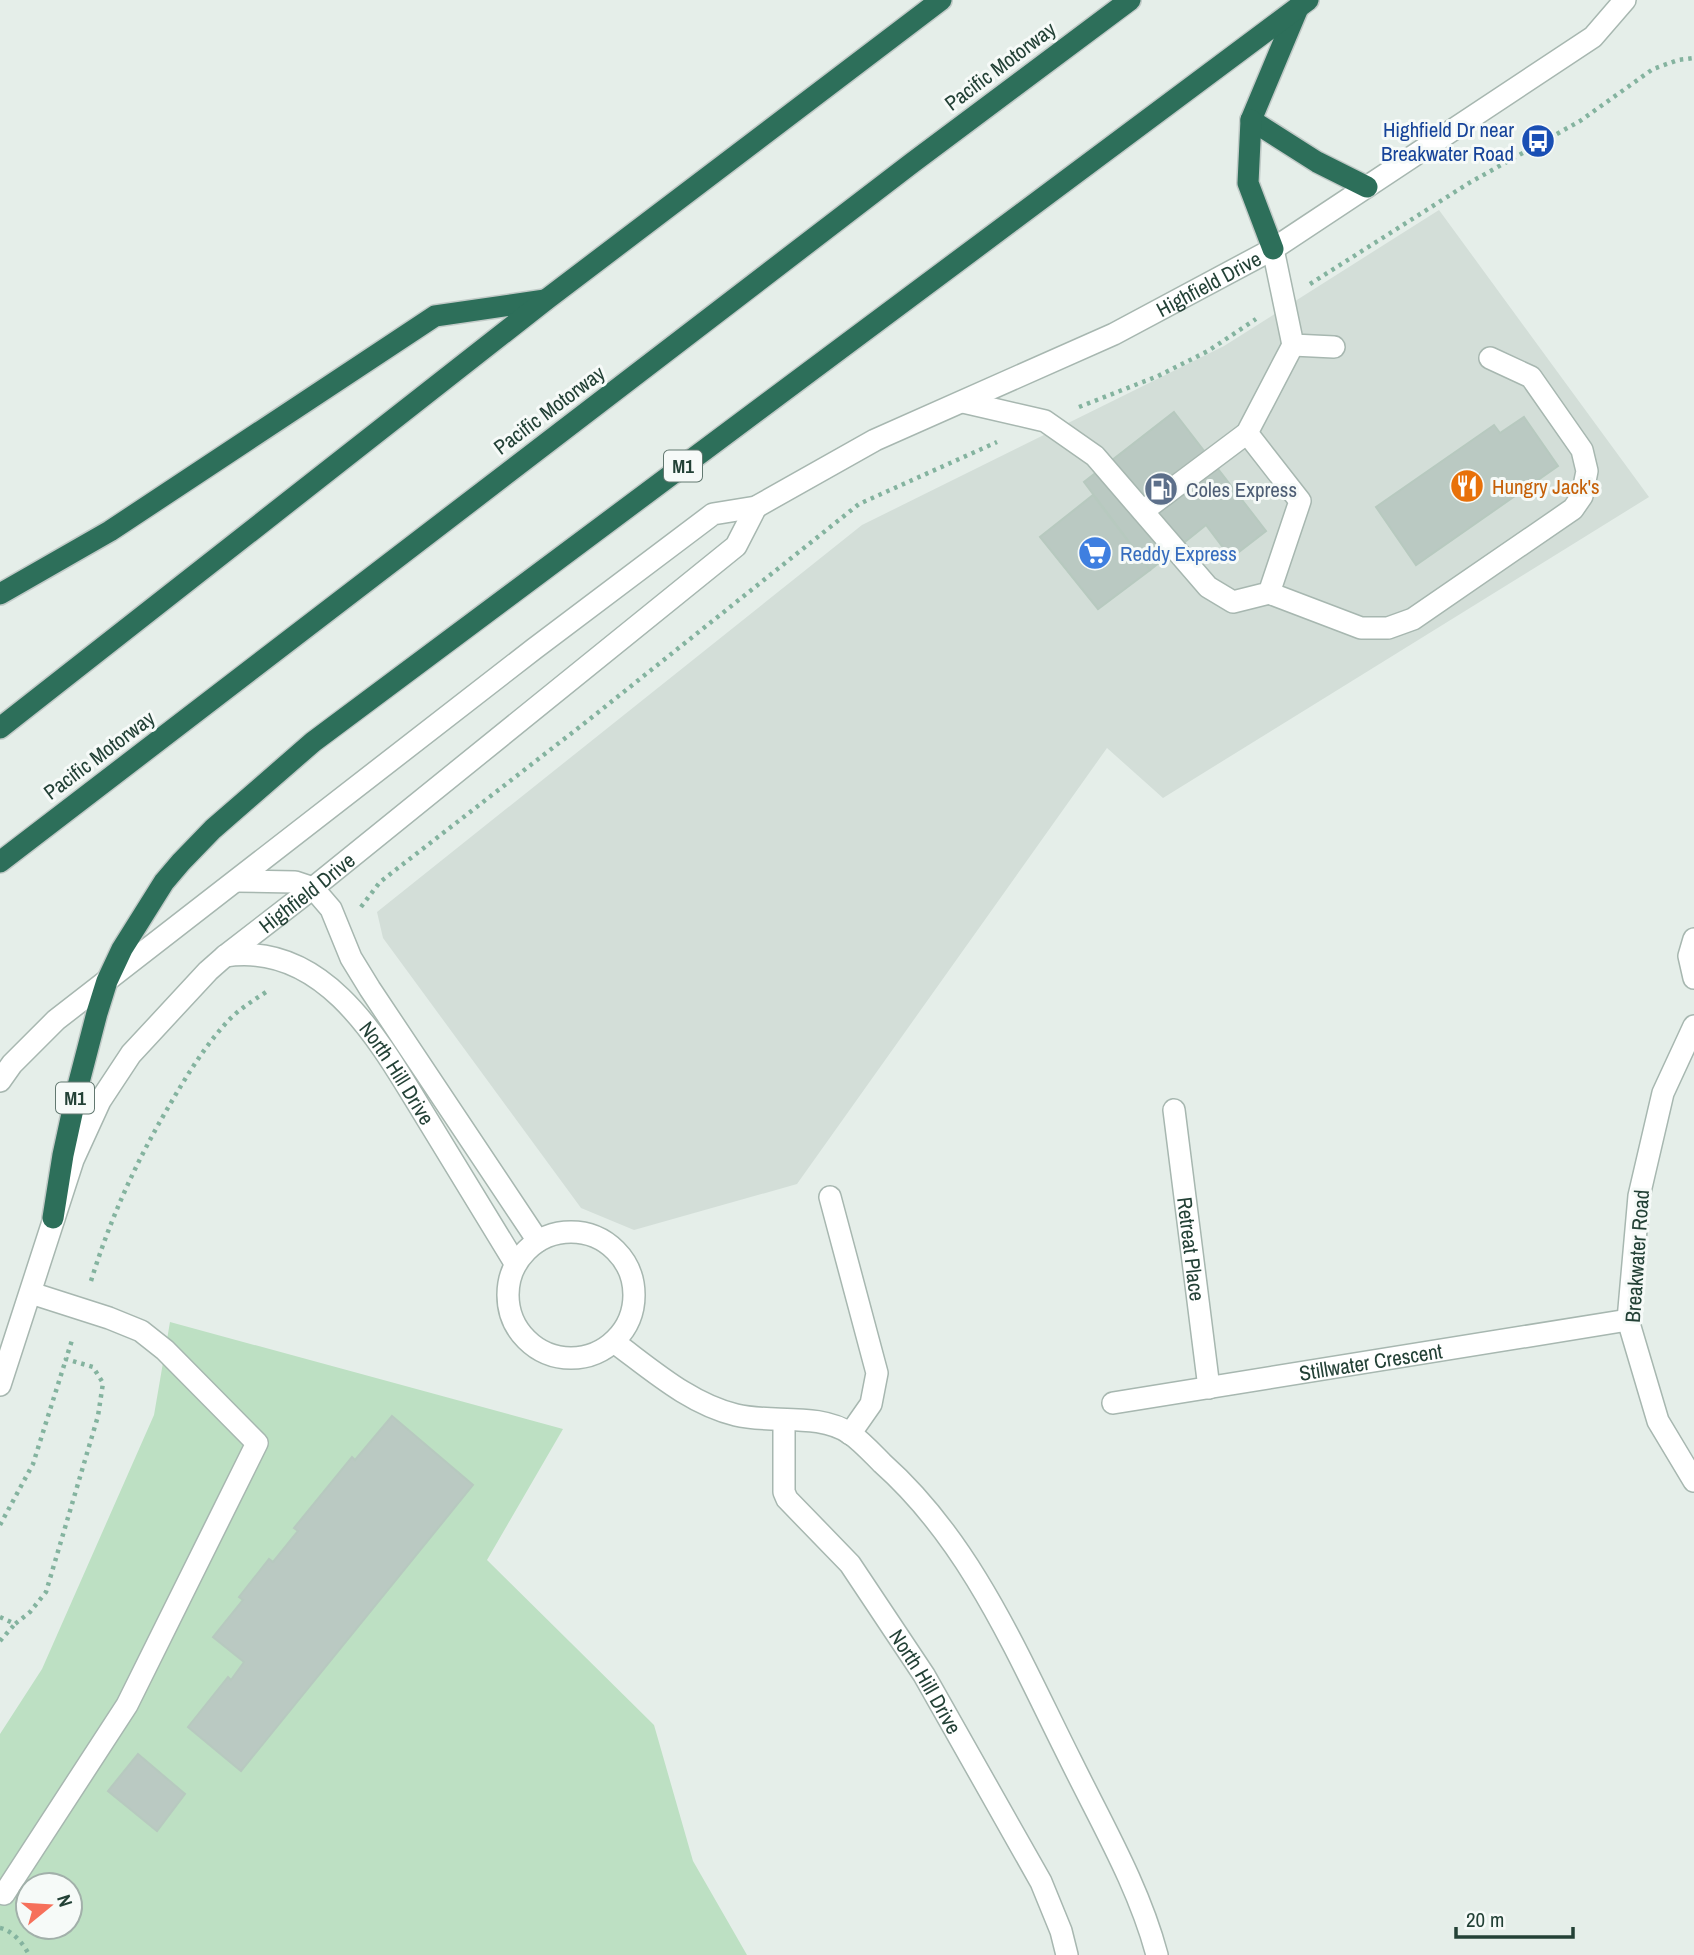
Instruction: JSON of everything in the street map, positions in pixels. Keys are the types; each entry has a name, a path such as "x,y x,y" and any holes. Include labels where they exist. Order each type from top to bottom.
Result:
{"highway":[{"path":"0,728 547,299 941,0"},
{"name":"Pacific Motorway","path":"0,862 901,171 1130,0"},
{"path":"1273,249 1248,183 1251,120 1303,3"},
{"name":"M1","path":"53,1218 71,1117 107,981 121,949 142,915 181,862 213,829 313,742 1303,3"},
{"path":"1251,120 1317,162 1367,187"},
{"path":"0,594 110,531 435,316 547,299"}],"street":[{"name":"Highfield Drive","path":"0,1081 40,1034 534,649 713,514 756,507 875,440 1114,334 1273,249 1593,37 1625,0"},
{"path":"1143,512 1247,433 1293,345 1273,249"},
{"path":"1293,345 1334,347"},
{"path":"963,402 1045,421 1095,456 1208,587 1233,602 1269,593 1361,628 1388,628 1413,619 1573,509 1583,496 1587,471 1582,450 1531,377 1490,358"},
{"path":"1247,433 1300,501 1269,593"},
{"name":"Highfield Drive","path":"0,1385 53,1218 86,1127 131,1054 225,956 736,546 756,507"},
{"path":"236,881 295,882 313,888"},
{"name":"North Hill Drive","path":"313,888 331,909 351,958 370,989 538,1241"},
{"path":"1694,939 1689,956 1694,978"},
{"name":"North Hill Drive","path":"225,956 246,954 287,962 312,974 341,997 379,1042 515,1263"},
{"name":"Breakwater Road","path":"1694,1026 1663,1093 1639,1196 1628,1321 1658,1421 1694,1481"},
{"name":"Retreat Place","path":"1174,1110 1209,1388"},
{"path":"830,1197 877,1373 871,1404 850,1434"},
{"path":"565,1231 593,1235 612,1246 632,1275 635,1297 627,1327 614,1342 590,1357 569,1359 547,1354 528,1342 514,1325 508,1304 509,1280 515,1263 538,1241 565,1231"},
{"path":"4,1894 127,1705 257,1443 165,1350 141,1331 31,1293"},
{"name":"Stillwater Crescent","path":"1113,1403 1628,1321"},
{"path":"614,1342 693,1399 737,1415 817,1423 850,1434 910,1490 951,1538 985,1590 1124,1868 1157,1955"},
{"name":"North Hill Drive","path":"784,1420 784,1492 787,1499 850,1564 924,1675 1041,1882 1068,1955"}],"path":[{"path":"359,910 380,881 586,722 859,504 1208,351 1460,189 1580,121 1653,69 1678,60 1694,58"},
{"path":"0,1525 33,1464 66,1359"},
{"path":"0,1640 15,1624"},
{"path":"0,1927 7,1929 29,1955"}],"shaded area":[{"path":"1439,210 1649,497 1163,798 1107,748 797,1184 634,1230 581,1208 383,938 377,912 862,525 1224,346"}],"green space":[{"path":"170,1322 563,1429 487,1560 654,1725 693,1861 747,1955 0,1955 0,1734 42,1669 154,1415"}],"building":[{"name":"Coles Express","path":"1174,412 1266,531 1231,558 1206,525 1150,570 1084,482"},
{"name":"Hungry Jack's","path":"1524,417 1558,466 1416,565 1376,507 1494,425 1500,433"},
{"name":"Reddy Express","path":"1093,495 1150,570 1098,609 1040,537"},
{"path":"392,1416 473,1485 241,1771 188,1727 228,1677 231,1680 244,1662 213,1637 243,1600 239,1597 269,1559 273,1562 298,1531 294,1528 352,1457 355,1460"},
{"path":"138,1754 185,1794 157,1831 108,1791"}],"place":[{"name":"Highfield Dr near Breakwater Road","path":"1538,141"},
{"name":"Hungry Jack's","path":"1467,486"},
{"name":"Coles Express","path":"1161,489"},
{"name":"Reddy Express","path":"1095,553"}]}
